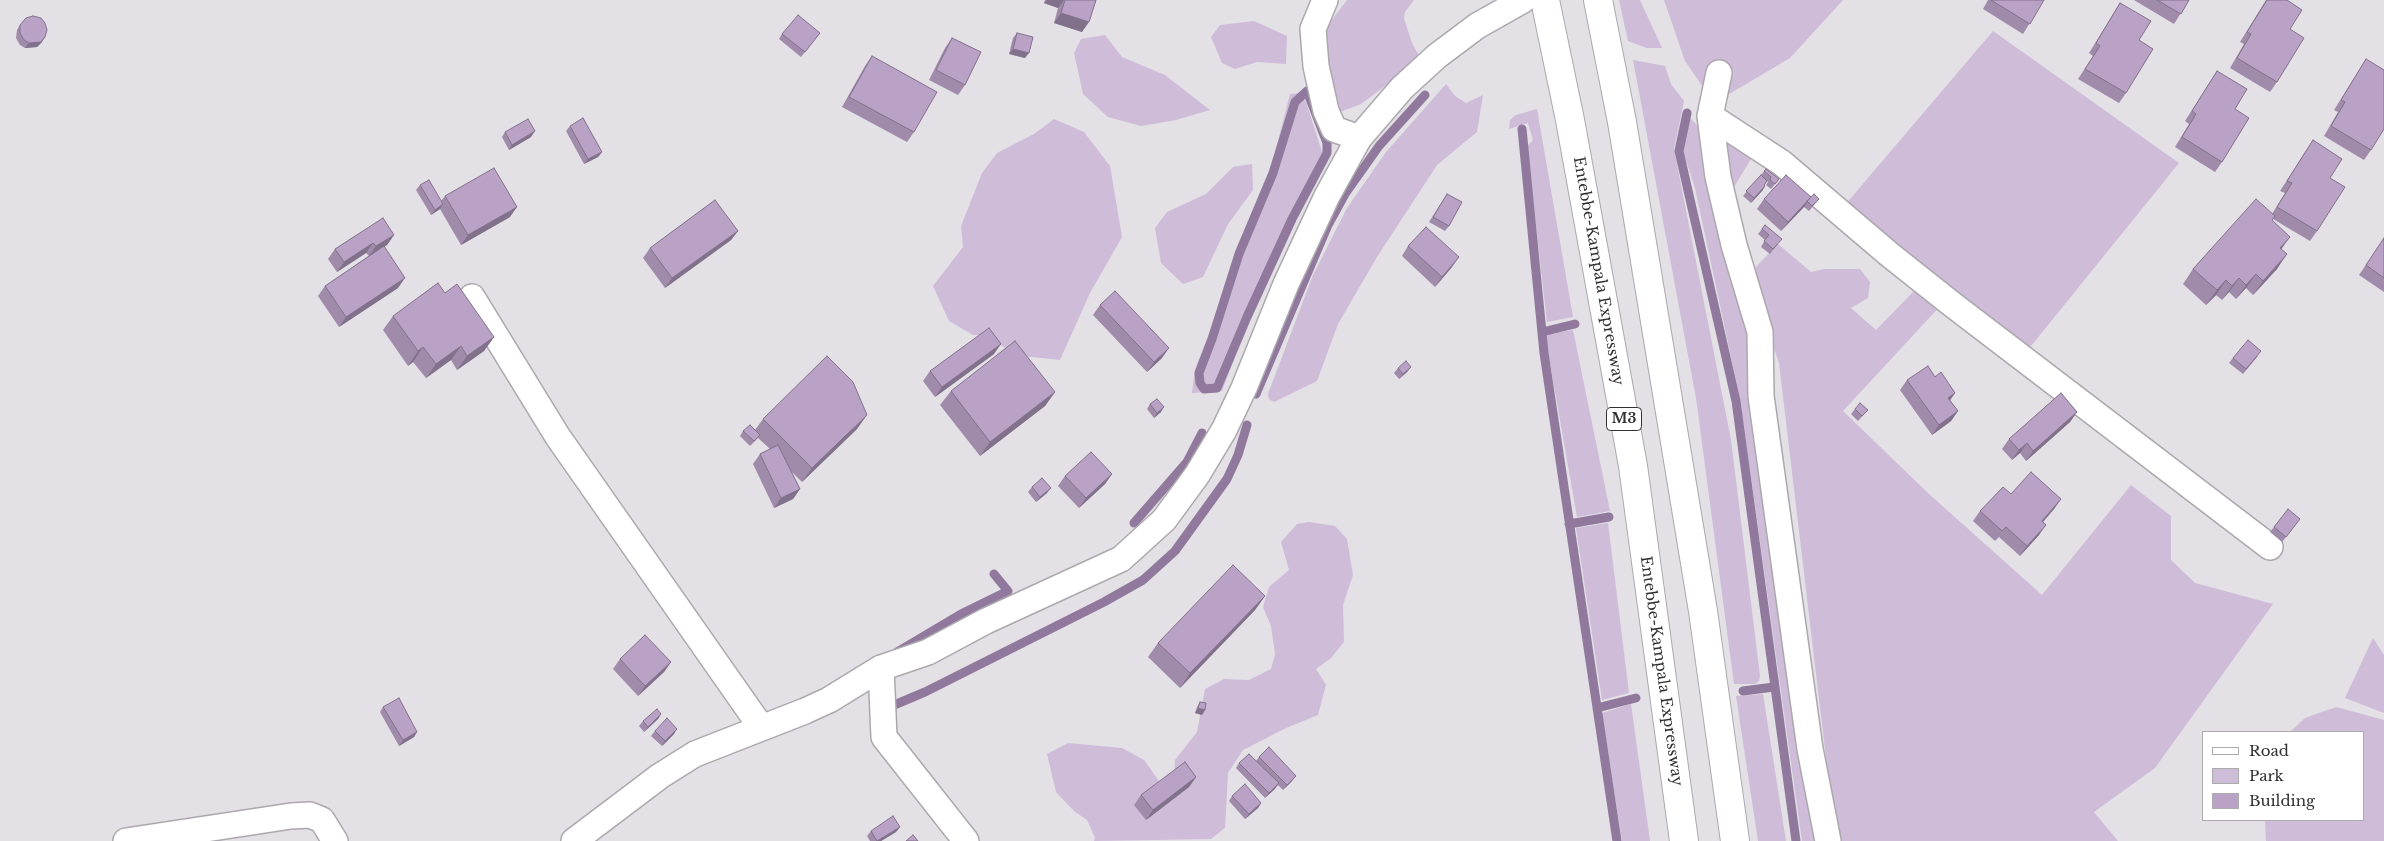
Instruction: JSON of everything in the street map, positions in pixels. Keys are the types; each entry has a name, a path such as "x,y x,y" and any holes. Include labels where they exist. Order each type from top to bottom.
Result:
{"highway":[{"name":"Entebbe-Kampala Expressway","path":"1545,0 1570,120 1633,466 1684,841"},
{"path":"1598,0 1622,122 1701,601 1735,841"}],"street":[{"path":"1324,0 1313,29 1316,66 1326,111 1334,129 1360,138"},
{"path":"574,841 678,763 829,700 882,668 928,652 986,621 1121,559 1164,520 1197,475 1224,430 1244,388 1286,284 1327,196 1360,138 1402,88 1437,56 1478,26 1523,0"},
{"path":"1719,73 1710,116 1718,177 1734,245 1760,332 1762,406 1810,749 1828,841"},
{"path":"1710,116 1782,163 1890,255 1953,305 2270,547"},
{"path":"472,297 558,438 761,727"},
{"path":"882,668 884,737 966,841"},
{"path":"126,841 291,816 310,815 322,820 335,841"}],"green space":[{"path":"1347,0 1414,0 1405,12 1404,18 1412,43 1421,59 1361,104 1340,112 1334,107 1328,87 1325,29"},
{"path":"1619,0 1640,0 1662,48 1647,48 1628,41"},
{"path":"1664,0 1843,0 1790,58 1714,103 1685,61"},
{"path":"1254,21 1287,36 1286,64 1257,62 1235,69 1222,63 1211,37 1220,25"},
{"path":"1993,31 2179,163 2027,351 1845,205"},
{"path":"1105,35 1122,57 1165,75 1210,110 1176,120 1141,126 1108,117 1083,94 1074,53 1081,39"},
{"path":"1633,60 1665,66 1671,84 1684,101 1674,149 1731,440 1760,676 1759,681 1755,684 1734,684 1696,398"},
{"path":"1446,84 1455,96 1466,103 1483,95 1477,132 1437,165 1377,257 1338,324 1317,381 1274,402 1269,399 1268,394 1313,275 1347,208 1386,152"},
{"path":"1299,93 1306,102 1322,152 1319,167 1273,258 1222,391 1192,393 1195,369 1210,331 1236,249 1271,168 1290,94"},
{"path":"1537,109 1573,317 1547,322 1527,146 1533,140 1528,123 1509,129 1510,120 1516,115"},
{"path":"1690,118 1701,129 1745,314 1823,841 1802,841 1740,399 1695,188 1683,151"},
{"path":"1054,119 1084,132 1110,166 1122,237 1090,293 1060,360 1014,355 988,335 973,335 949,321 933,286 963,247 961,226 982,173 997,153 1034,134"},
{"path":"1717,129 1754,154 1728,197"},
{"path":"1252,164 1253,190 1228,224 1203,277 1183,284 1161,263 1155,228 1167,212 1206,194 1233,167"},
{"path":"1778,244 1811,272 1824,269 1860,269 1870,282 1868,298 1851,308 1876,330 1917,288 1942,304 1843,411 1929,494 2042,595 2131,485 2171,516 2171,560 2195,583 2273,604 2155,768 2094,812 2118,841 1840,841 1832,808 1779,363 1749,274"},
{"path":"1573,330 1610,511 1577,517 1545,335"},
{"path":"1309,522 1335,526 1347,539 1353,575 1343,605 1344,642 1331,658 1316,669 1326,685 1318,715 1286,728 1243,750 1228,773 1225,828 1211,839 1094,841 1095,838 1087,820 1074,811 1056,792 1047,754 1068,743 1122,748 1144,760 1173,801 1175,760 1197,732 1205,689 1224,679 1249,680 1271,669 1275,654 1271,626 1263,607 1269,587 1289,570 1281,542 1297,524"},
{"path":"1608,523 1629,693 1602,700 1576,528"},
{"path":"2373,638 2384,655 2384,713 2345,698"},
{"path":"1763,694 1786,841 1758,841 1736,696"},
{"path":"1631,704 1650,841 1622,841 1602,713"},
{"path":"2336,707 2384,720 2384,841 2266,841 2265,821 2364,821 2364,731 2291,731 2305,718"}],"building":[{"path":"1065,0 1096,0 1089,22 1061,13"},
{"path":"1991,0 2044,0 2030,24"},
{"path":"2157,0 2189,0 2181,14"},
{"path":"2267,0 2287,0 2302,10 2290,29 2304,38 2277,82 2237,58 2251,34 2247,32"},
{"path":"2120,3 2151,21 2139,40 2153,49 2126,93 2085,69 2100,46 2096,43"},
{"path":"798,15 820,33 805,52 782,34"},
{"path":"33,16 41,18 47,30 41,42 29,43 24,40 20,33 20,25 26,18"},
{"path":"1017,33 1033,37 1029,53 1013,49"},
{"path":"952,38 981,52 965,85 936,70"},
{"path":"872,56 937,92 914,132 849,97"},
{"path":"2366,59 2384,70 2384,129 2371,150 2331,126 2345,102 2341,100"},
{"path":"2217,71 2247,89 2235,109 2249,118 2222,162 2182,137 2196,114 2192,111"},
{"path":"583,118 602,152 588,159 570,126"},
{"path":"528,119 535,131 512,145 505,132"},
{"path":"2313,140 2342,159 2330,178 2345,187 2317,231 2277,207 2292,183 2287,181"},
{"path":"494,168 517,207 468,235 445,196"},
{"path":"1766,169 1779,179 1775,184 1764,171"},
{"path":"1761,175 1767,181 1754,198 1746,191"},
{"path":"1786,175 1811,197 1788,222 1764,199"},
{"path":"429,180 443,204 435,210 420,185"},
{"path":"1447,194 1462,202 1449,226 1433,217"},
{"path":"1814,194 1819,199 1812,206 1807,201"},
{"path":"2256,199 2275,216 2272,220 2290,237 2280,248 2287,254 2263,281 2256,274 2246,285 2239,278 2232,286 2226,280 2217,290 2193,269"},
{"path":"715,200 738,231 672,278 650,248"},
{"path":"383,218 394,235 376,246 373,243 344,262 335,249"},
{"path":"1765,225 1782,239 1773,249 1764,241 1769,235 1762,229"},
{"path":"1426,227 1459,257 1442,277 1408,246"},
{"path":"2384,238 2384,278 2366,265"},
{"path":"384,246 405,278 346,317 325,286"},
{"path":"438,283 445,293 457,284 494,337 467,356 461,346 436,364 423,347 418,351 393,316"},
{"path":"1115,291 1169,348 1154,362 1100,305"},
{"path":"989,328 1001,344 942,387 930,371"},
{"path":"2248,340 2261,351 2246,369 2233,358"},
{"path":"1015,341 1055,392 990,442 951,391"},
{"path":"827,356 853,382 867,415 812,468 763,419"},
{"path":"1406,361 1411,367 1403,374 1398,368"},
{"path":"1928,366 1935,377 1941,372 1955,393 1948,398 1958,411 1939,425 1907,380"},
{"path":"2061,393 2077,412 2033,451 2027,443 2019,450 2009,439"},
{"path":"1157,399 1164,407 1157,413 1150,404"},
{"path":"1860,403 1868,410 1862,416 1855,409"},
{"path":"750,425 760,435 754,441 743,431"},
{"path":"778,445 800,489 781,498 760,454"},
{"path":"1091,452 1112,474 1086,498 1065,476"},
{"path":"2031,472 2061,499 2042,521 2046,525 2027,546 2006,527 2002,531 1980,511 2003,487 2011,494"},
{"path":"1042,478 1051,488 1040,497 1032,487"},
{"path":"2288,509 2300,519 2286,537 2274,527"},
{"path":"1233,565 1265,596 1190,673 1158,643"},
{"path":"645,635 671,662 645,686 620,659"},
{"path":"399,698 417,732 403,740 383,707"},
{"path":"1200,702 1206,703 1205,710 1198,708"},
{"path":"657,709 661,714 648,727 643,721"},
{"path":"667,718 677,729 665,741 655,731"},
{"path":"1269,747 1296,776 1287,785 1259,757"},
{"path":"1249,754 1279,783 1269,793 1239,763"},
{"path":"1185,762 1196,777 1153,810 1141,795"},
{"path":"1245,784 1261,803 1249,814 1232,796"},
{"path":"893,816 900,827 877,841 871,831"},
{"path":"913,835 918,841 906,841"}],"waterway":[{"path":"1307,91 1327,143 1327,153 1292,219 1217,388 1204,389 1200,383 1199,373 1239,254 1273,173 1295,102 1307,91"},
{"path":"1256,394 1328,225 1345,194 1379,146 1425,95"},
{"path":"1687,113 1679,151 1736,401 1796,841"},
{"path":"1522,129 1544,353 1617,841"},
{"path":"1542,332 1575,324"},
{"path":"887,708 925,692 1104,602 1143,580 1175,551 1227,479 1238,455 1247,425"},
{"path":"1134,523 1187,462 1202,433"},
{"path":"1569,524 1609,517"},
{"path":"897,652 961,614 1008,591 994,574"},
{"path":"1743,691 1774,687"},
{"path":"1597,708 1636,698"}]}
